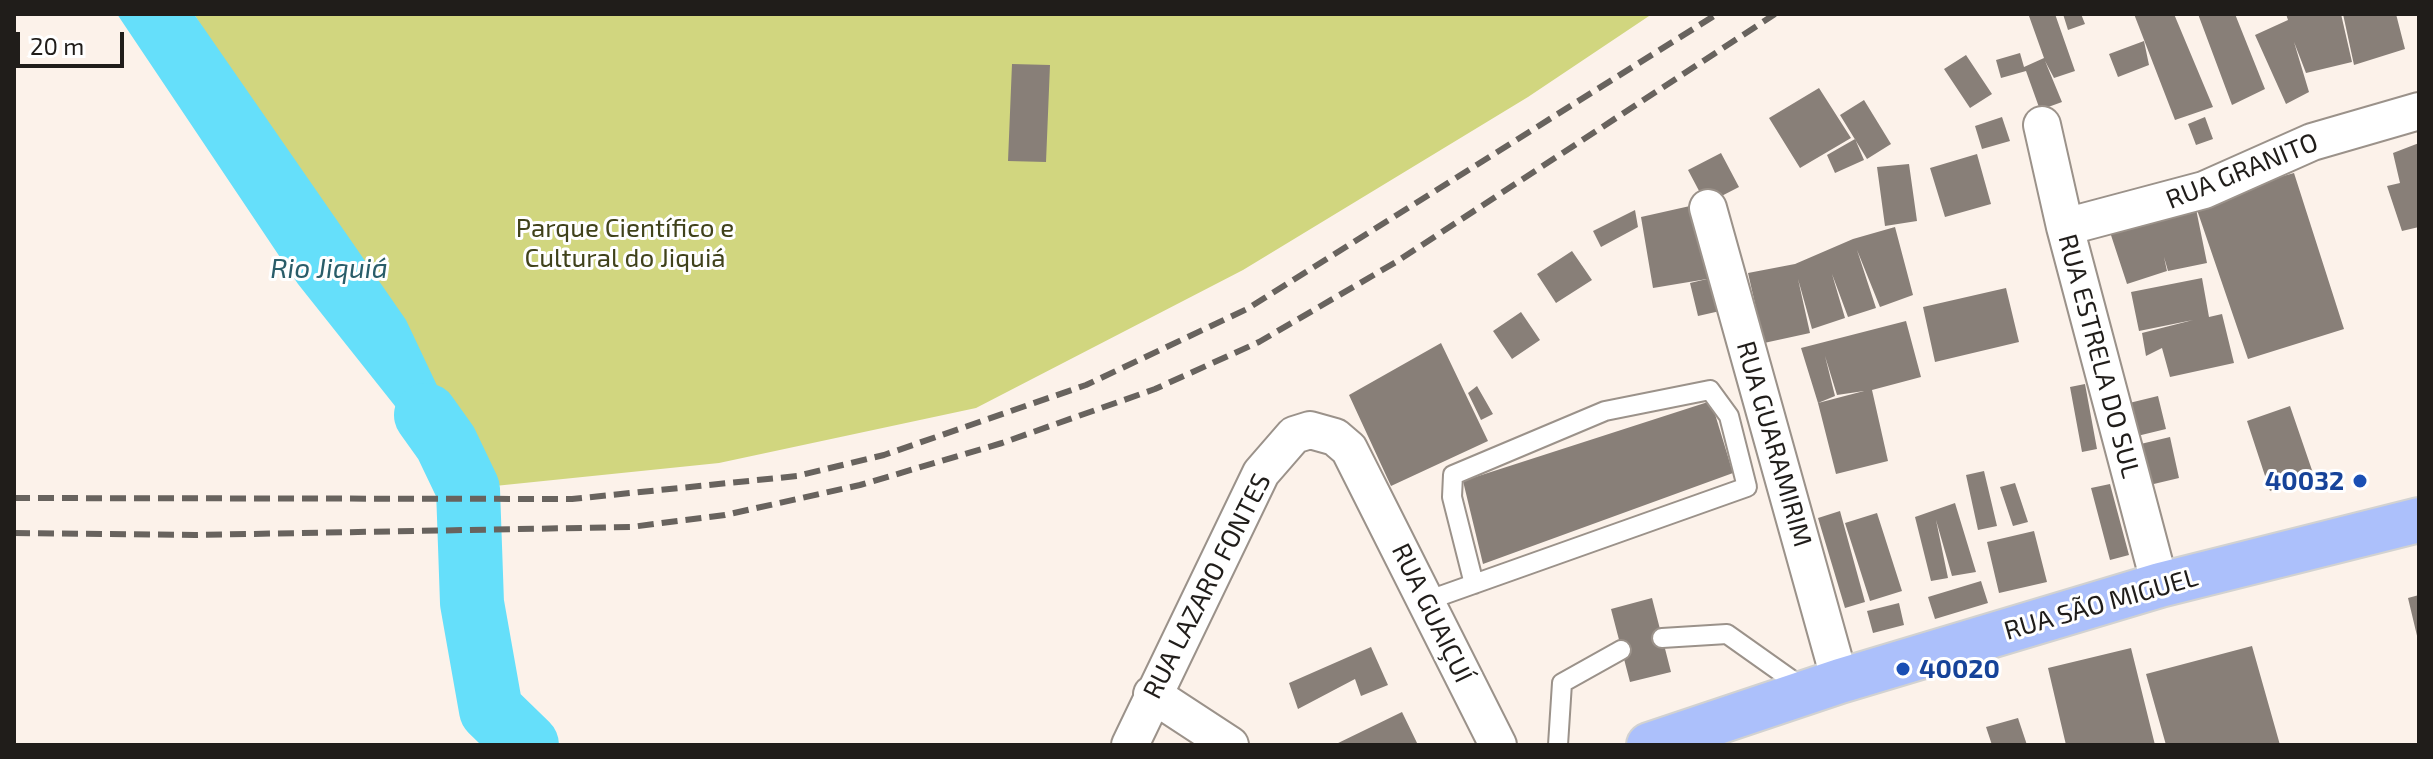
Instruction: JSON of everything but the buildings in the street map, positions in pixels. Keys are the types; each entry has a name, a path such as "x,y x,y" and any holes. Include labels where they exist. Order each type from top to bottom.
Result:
{"main road":[{"name":"RUA SÃO MIGUEL","path":"1649,745 1824,686 2160,585 2419,520"}],"street":[{"name":"RUA GRANITO","path":"2065,227 2204,190 2312,142 2419,111"},
{"name":"RUA ESTRELA DO SUL","path":"2042,125 2065,227 2160,585"},
{"name":"RUA GUARAMIRIM","path":"1708,208 1824,686"},
{"name":"RUA LAZARO FONTES","path":"1130,745 1239,513 1277,451 1294,435 1310,430 1323,431 1349,449 1366,481"},
{"name":"RUA GUAIÇUÍ","path":"1366,481 1498,745"},
{"path":"1152,694 1230,745"}],"lane":[{"path":"1426,601 1474,584 1747,487 1729,416 1710,390 1605,411 1453,475 1452,497 1474,584"},
{"path":"1662,638 1727,634 1824,686"},
{"path":"1558,745 1562,683 1621,650"}],"green space":[{"name":"Parque Científico e Cultural do Jiquiá","path":"194,14 1652,14 1528,97 1243,270 976,408 719,463 485,487 472,456"}],"water":[{"name":"Rio Jiquiá","path":"117,14 194,14 406,320 485,487 453,491 395,406 298,284"}],"waterway":[{"name":"Rio Jiquiá","path":"426,415 446,443 468,489 472,603 491,710 527,745"}],"railway":[{"path":"14,498 572,499 797,476 884,455 1086,385 1247,309 1717,14"},
{"path":"14,533 195,535 631,527 725,515 860,485 1002,443 1155,389 1259,342 1396,262 1775,14"}],"place":[{"name":"40032","path":"2360,481"},
{"name":"40020","path":"1903,669"}]}
